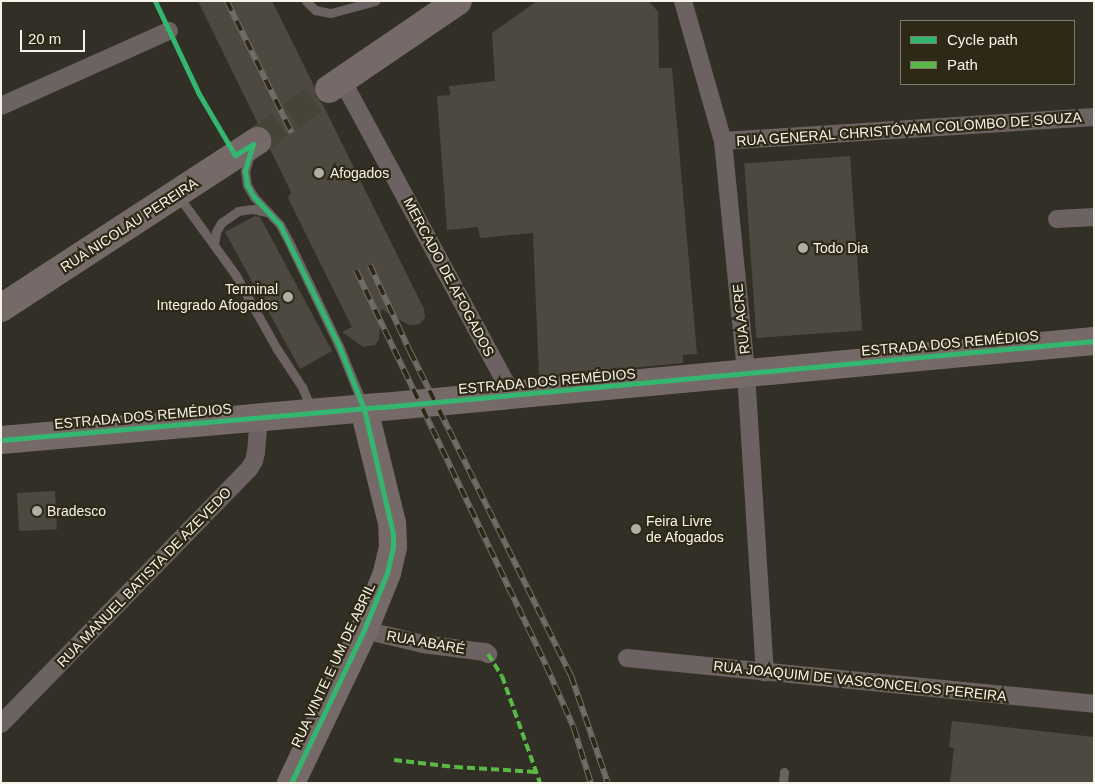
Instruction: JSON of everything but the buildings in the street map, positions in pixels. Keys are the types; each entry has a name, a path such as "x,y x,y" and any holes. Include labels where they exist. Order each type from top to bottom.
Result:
{"main road":[{"path":"336,84 458,1"},
{"name":"RUA NICOLAU PEREIRA","path":"1,308 255,143"},
{"name":"ESTRADA DOS REMÉDIOS","path":"1,440 364,409 1094,341"},
{"name":"RUA VINTE E UM DE ABRIL","path":"291,783 364,630 387,573 393,547 392,523 364,409"}],"street":[{"name":"RUA ACRE","path":"683,1 723,141 746,373 765,672"},
{"path":"1,106 169,32"},
{"name":"MERCADO DE AFOGADOS","path":"336,84 512,395"},
{"name":"RUA GENERAL CHRISTÓVAM COLOMBO DE SOUZA","path":"723,141 1094,117"},
{"path":"1057,219 1094,218"},
{"name":"RUA MANUEL BATISTA DE AZEVEDO","path":"1,724 248,469 254,461 256,452 259,417"},
{"name":"RUA ABARÉ","path":"364,630 423,644 485,652 488,654"},
{"name":"RUA JOAQUIM DE VASCONCELOS PEREIRA","path":"627,658 1094,704"}],"lane":[{"path":"306,1 315,10 330,14 374,1"},
{"path":"255,143 245,171 247,185 266,212 280,226 291,246 339,346 364,409"},
{"path":"176,194 235,274 277,349 302,387 313,412"},
{"path":"214,245 216,232 221,223 238,211 254,209 266,212"},
{"path":"783,783 784,772"}],"tunnel":[{"path":"257,141 329,89"}],"railway":[{"path":"227,1 292,133"},
{"path":"370,265 410,351 571,675 608,783"},
{"path":"356,270 546,665 574,728 591,783"}],"marked path":[{"path":"488,654 502,676 540,783"},
{"path":"394,760 455,767 536,772"}],"cycle path":[{"path":"155,1 199,94 235,155 253,144"},
{"path":"253,144 245,171 247,185 254,197 280,225 339,346 364,409 393,534 393,547 387,573 364,630 291,783"},
{"path":"1,440 382,407 1094,341"}],"place":[{"name":"Afogados","path":"319,173"},
{"name":"Todo Dia","path":"803,248"},
{"name":"Terminal Integrado Afogados","path":"288,297"},
{"name":"Bradesco","path":"37,511"},
{"name":"Feira Livre de Afogados","path":"636,529"}]}
